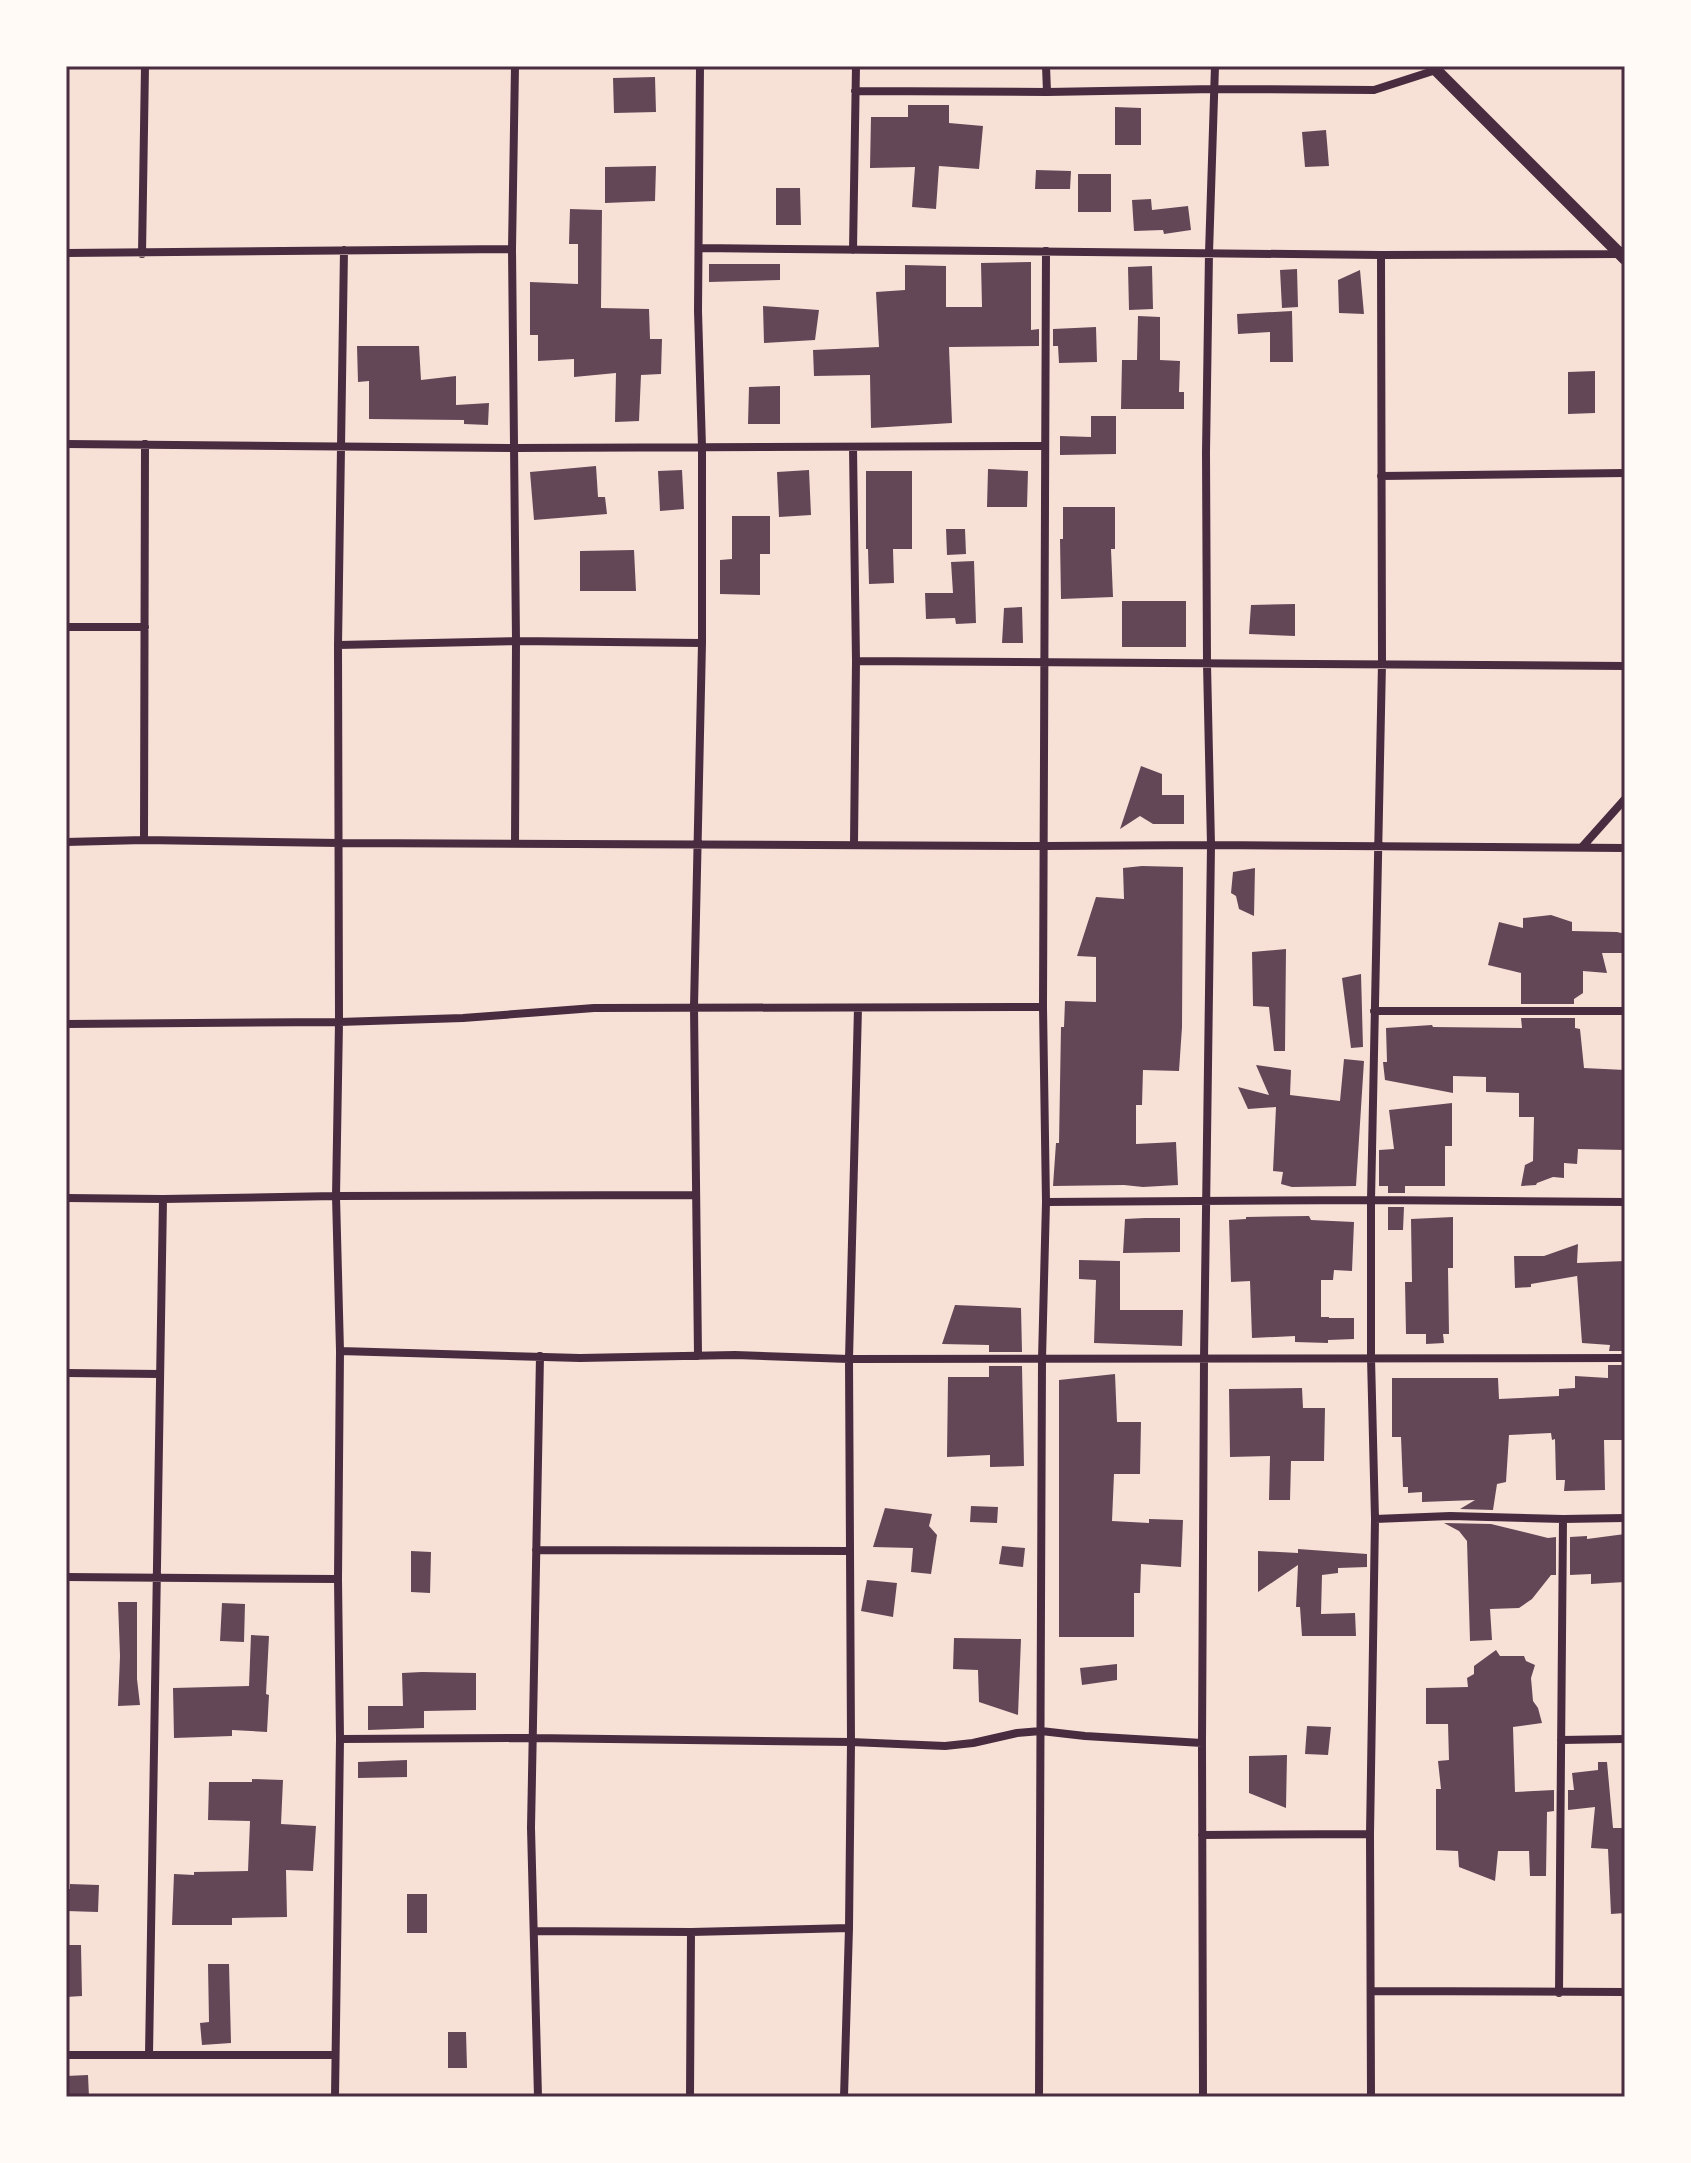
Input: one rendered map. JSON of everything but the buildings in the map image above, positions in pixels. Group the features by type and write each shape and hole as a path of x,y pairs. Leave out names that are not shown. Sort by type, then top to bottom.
{"street":[{"path":"142,254 145,66"},
{"path":"515,66 512,249 515,844"},
{"path":"698,1356 694,1007 702,643 698,311 700,66"},
{"path":"853,250 856,66"},
{"path":"1046,66 1047,92"},
{"path":"1203,2097 1204,1359 1211,845 1206,452 1215,66"},
{"path":"855,91 1374,90 1434,68 1623,254"},
{"path":"699,248 1381,255 1623,254"},
{"path":"66,253 512,249"},
{"path":"335,2097 340,1739 340,1351 336,1196 338,645 344,250"},
{"path":"1039,2097 1042,1359 1046,1202 1043,1007 1046,251"},
{"path":"1371,2097 1370,1834 1375,1519 1371,1200 1382,663 1381,255"},
{"path":"66,444 515,448 1044,446"},
{"path":"144,840 145,444"},
{"path":"853,447 856,661 854,844"},
{"path":"1381,476 1625,473"},
{"path":"66,627 145,627"},
{"path":"338,645 516,641 702,643"},
{"path":"856,661 1625,666"},
{"path":"1583,846 1625,799"},
{"path":"66,842 1625,848"},
{"path":"66,1024 339,1022 463,1018 594,1008 1043,1007"},
{"path":"844,2097 851,1742 849,1359 858,1008"},
{"path":"1374,1011 1625,1011"},
{"path":"66,1198 695,1195"},
{"path":"149,2055 163,1199"},
{"path":"1046,1202 1625,1202"},
{"path":"340,1351 617,1358 735,1355 849,1359 1625,1358"},
{"path":"538,2097 531,1828 540,1356"},
{"path":"66,1373 160,1374"},
{"path":"1375,1519 1450,1516 1625,1518"},
{"path":"1559,1993 1563,1519"},
{"path":"536,1550 850,1551"},
{"path":"66,1577 338,1579"},
{"path":"340,1739 532,1738 961,1746 1017,1733 1041,1731 1202,1743"},
{"path":"1561,1740 1625,1739"},
{"path":"1202,1835 1370,1834"},
{"path":"534,1931 691,1932 849,1928"},
{"path":"690,2097 691,1932"},
{"path":"1372,1991 1625,1992"},
{"path":"66,2055 334,2055"}]}
